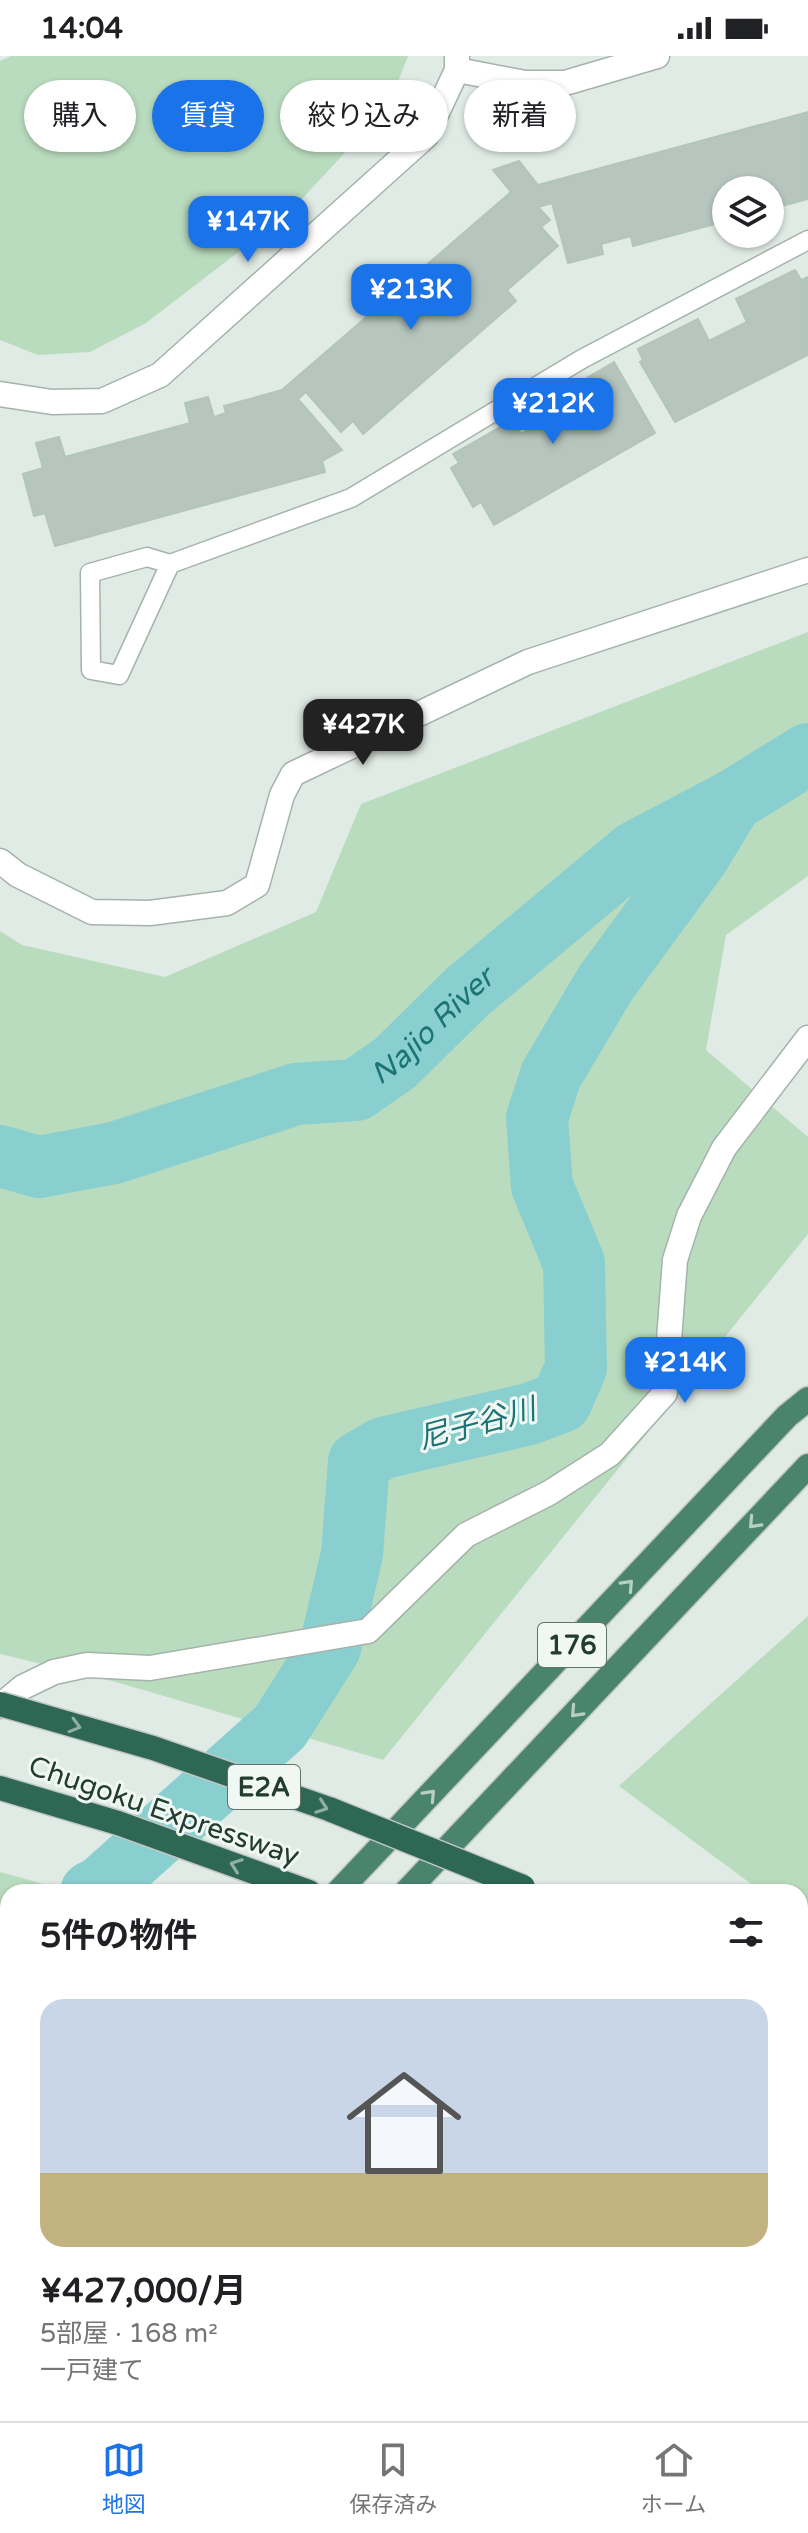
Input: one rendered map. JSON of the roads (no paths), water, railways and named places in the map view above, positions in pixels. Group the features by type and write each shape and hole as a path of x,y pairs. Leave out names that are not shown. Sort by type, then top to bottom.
{"highway":[{"name":"176","path":"346,1884 787,1416 808,1399"},
{"name":"176","path":"414,1884 808,1466"},
{"name":"Chugoku Expressway","path":"0,1705 153,1748 314,1804 516,1884"},
{"name":"Chugoku Expressway","path":"0,1788 118,1823 287,1884"}],"street":[{"path":"0,394 52,402 102,401 160,375 426,136 457,63 525,83 565,83 657,56"},
{"path":"0,861 18,875 92,912 150,913 227,903 257,885 282,795 293,774 528,662 808,570"},
{"path":"0,1705 23,1687 54,1672 87,1665 150,1668 368,1631 466,1535 549,1493 610,1454 665,1393 675,1260 689,1216 724,1148 808,1038"}],"lane":[{"path":"170,564 119,675 91,670 90,573 147,557 170,564 351,498 582,359 808,240"}],"waterway":[{"name":"Najio River","path":"0,1156 39,1167 114,1153 296,1094 356,1090 395,1063 467,992 635,852 732,801 808,754"},
{"name":"尼子谷川","path":"104,1884 280,1727 330,1648 352,1554 359,1462 383,1448 529,1414 561,1402 576,1368 574,1263 542,1186 537,1118 551,1075 605,984 698,857 732,801"}]}
